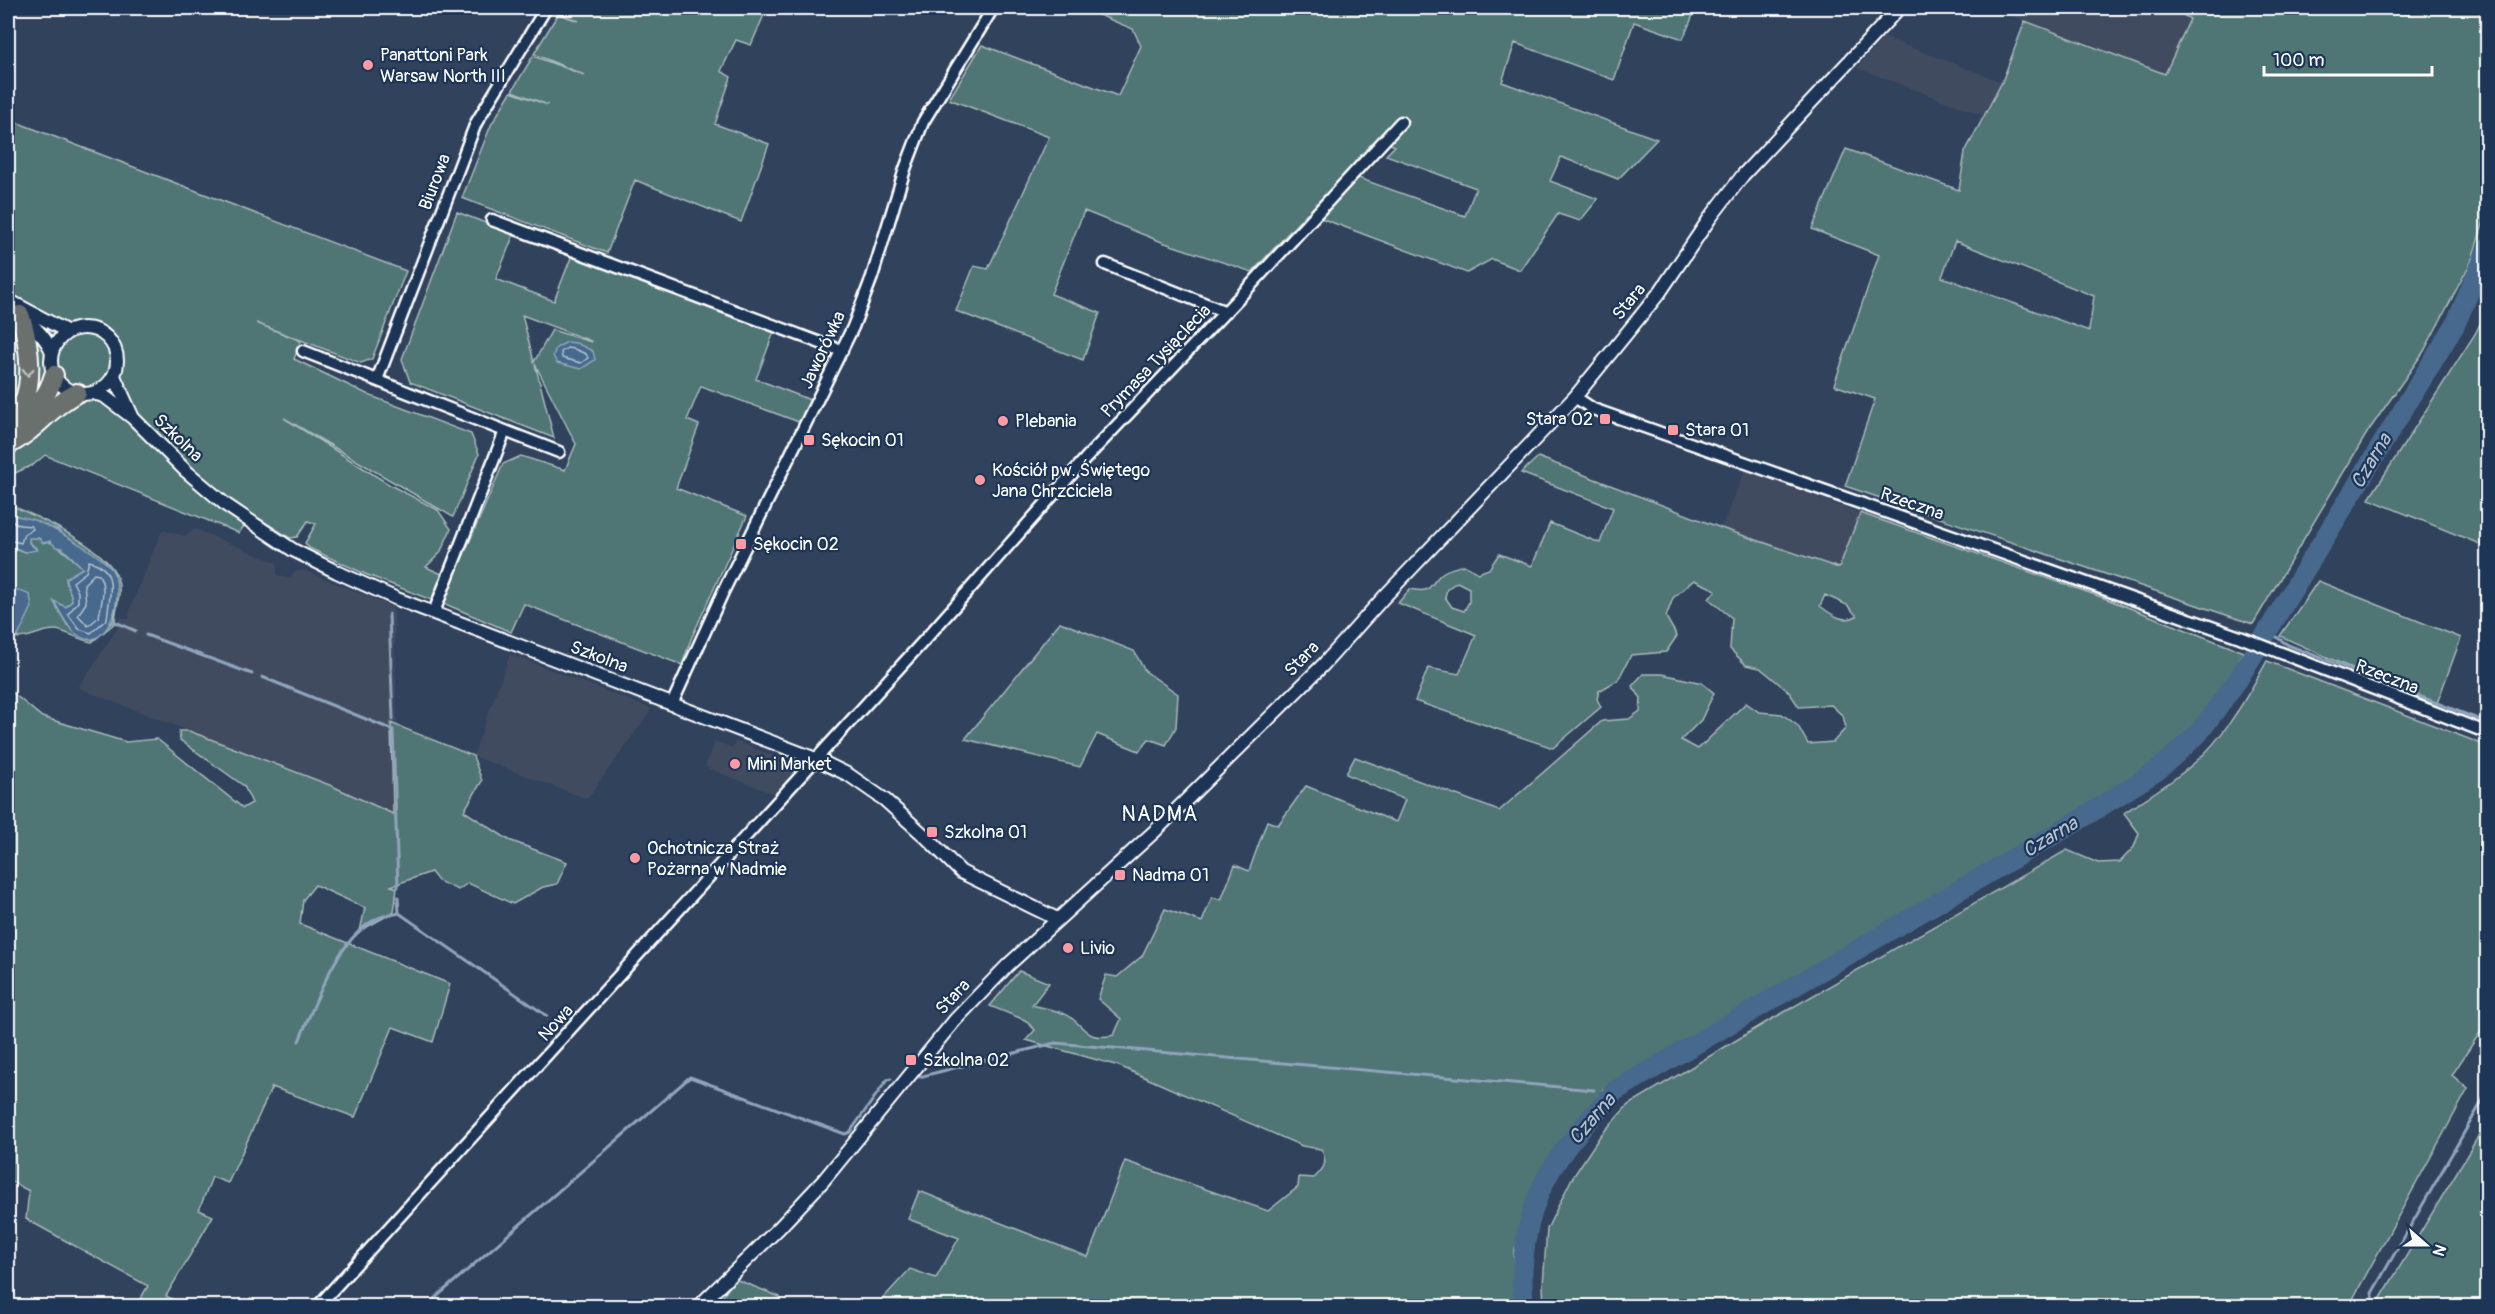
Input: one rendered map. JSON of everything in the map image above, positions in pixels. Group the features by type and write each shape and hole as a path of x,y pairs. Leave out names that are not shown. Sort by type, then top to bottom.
{"highway":[{"path":"8,424 26,397 28,388 27,340 12,307"},
{"path":"8,424 25,417 37,406 50,389 54,375"},
{"path":"8,445 22,438 37,426 60,402 85,393"}],"street":[{"name":"Biurowa","path":"377,380 476,123 546,8"},
{"name":"Jaworówka","path":"672,704 723,592 842,351 872,277 905,169 923,122 993,8"},
{"name":"Stara","path":"699,1306 779,1228 823,1181 955,1020 1058,919 1155,831 1323,665 1384,597 1575,397 1660,292 1710,218 1743,175 1899,8"},
{"name":"Prymasa Tysiąclecia","path":"816,759 1086,458 1226,312 1401,122"},
{"path":"492,220 842,351"},
{"path":"1105,264 1226,312"},
{"path":"12,307 45,339 52,352"},
{"name":"Szkolna","path":"12,307 68,332 89,328 107,336 118,358 114,376 133,418"},
{"path":"54,375 51,364 52,352 58,340 68,332"},
{"path":"303,351 559,452"},
{"name":"Szkolna","path":"54,375 64,387 104,396 133,418 186,471 226,505 293,550 372,588 816,759 849,775 885,800 961,872 1058,919"},
{"path":"85,393 107,385 114,376"},
{"name":"Rzeczna","path":"1575,397 1593,410 2240,637 2487,733"},
{"path":"434,612 505,431"},
{"name":"Nowa","path":"318,1306 530,1076 816,759"}],"shaded area":[{"path":"1989,8 2162,8 2190,19 2232,209 1857,68 1884,37 2002,82 2025,21"},
{"path":"1745,470 1860,513 1839,568 1721,528"},
{"path":"195,529 277,563 277,575 290,579 294,572 303,570 391,606 394,610 397,722 391,724 394,814 332,786 78,688 117,629 120,617 129,619 130,609 162,530 185,536"},
{"path":"510,654 652,709 587,799 473,756"},
{"path":"715,741 733,748 736,741 790,763 794,771 774,794 705,767"}],"green space":[{"path":"562,8 767,8 751,45 736,40 721,71 731,77 715,124 769,144 741,222 635,180 607,253 462,198 491,125 511,92 548,105 512,91 533,56 584,75 534,54 558,14 579,21 559,13"},
{"path":"1082,8 1696,8 1683,39 1634,22 1614,80 1515,43 1502,82 1657,139 1618,179 1561,157 1550,181 1598,199 1580,221 1558,214 1520,270 1492,259 1467,273 1307,213 1252,272 1162,242 1084,211 1051,294 1100,313 1083,360 956,311 974,266 988,269 1049,137 949,99 982,45 1118,96 1141,46 1133,29","holes":["1378,139 1395,146 1386,155 1476,188 1465,216 1347,174"]},
{"path":"2172,8 2479,8 2488,38 2488,209 2471,262 2424,351 2367,433 2253,624 1845,486 1875,399 1834,385 1879,255 1812,229 1846,149 1959,190 1965,152 2002,82 2025,21 2165,74 2190,19","holes":["1955,241 2094,296 2089,331 1942,277"]},
{"path":"8,119 406,271 372,359 361,363 256,323 301,341 294,359 371,396 471,434 479,454 453,517 284,418 390,485 438,510 451,529 440,553 426,567 444,575 434,601 365,574 309,548 305,543 316,524 308,521 297,537 290,538 252,514 239,533 45,455 33,465 8,476"},
{"path":"457,212 514,234 496,279 554,301 572,255 774,332 756,379 810,400 799,422 701,386 687,420 699,425 676,488 747,516 691,639 682,665 524,604 511,632 443,603 503,464 521,456 565,470 576,444 535,364 554,438 410,382 402,359","holes":["522,315 591,341 552,330 534,362"]},
{"path":"2487,310 2488,547 2369,499 2475,334"},
{"path":"1538,457 1721,528 1839,568 1860,513 2104,598 2243,652 2234,670 2200,721 2155,764 1688,1040 1598,1096 1554,1153 1529,1202 1514,1251 1514,1306 876,1306 910,1269 936,1278 959,1238 908,1219 919,1191 1088,1257 1125,1161 1268,1211 1298,1187 1299,1177 1314,1178 1321,1171 1325,1161 1321,1149 1302,1146 1119,1066 1026,1040 1035,1030 1025,1020 990,1006 1019,971 1049,983 1032,1005 1065,1014 1088,1033 1098,1037 1114,1035 1121,1019 1098,999 1106,975 1117,977 1142,956 1165,909 1202,922 1212,897 1221,900 1235,865 1249,871 1267,821 1278,825 1306,786 1396,822 1405,800 1346,774 1355,757 1499,811 1602,721 1629,719 1640,711 1641,698 1632,686 1643,674 1662,674 1702,683 1714,693 1701,720 1681,740 1698,749 1746,703 1759,712 1782,714 1798,726 1808,744 1833,742 1846,728 1843,716 1831,705 1799,707 1789,692 1760,668 1746,665 1730,649 1732,618 1709,599 1716,590 1694,580 1673,598 1666,617 1677,636 1666,652 1631,655 1618,680 1599,691 1597,699 1601,707 1553,748 1415,701 1428,668 1459,674 1476,635 1398,603 1410,589 1426,590 1443,572 1452,568 1464,565 1478,573 1489,569 1499,554 1532,566 1550,523 1600,543 1613,508 1521,473","holes":["1457,582 1469,588 1469,602 1464,611 1452,607 1445,597 1447,589","1825,595 1847,605 1857,616 1847,619 1828,612 1820,606"]},
{"path":"8,504 85,544 110,566 117,577 119,594 115,623 92,642 55,630 21,638 8,636 8,633 18,636 13,588 8,586 8,546 25,552 37,549 29,542 29,537 52,543 83,568 66,578 72,601 66,607 54,602 67,625 93,640 113,621 117,600 58,530 8,513"},
{"path":"2318,581 2461,638 2436,706 2280,636"},
{"path":"1060,622 1134,651 1145,671 1178,694 1176,727 1166,745 1149,739 1139,751 1097,734 1080,767 965,739"},
{"path":"2267,661 2487,746 2487,1022 2452,1075 2468,1089 2349,1306 1544,1306 1543,1285 1547,1229 1571,1180 1600,1136 1628,1105 1765,1023 2067,850 2098,863 2120,862 2134,847 2139,833 2124,813 2177,777 2205,753 2231,720"},
{"path":"8,689 42,717 126,742 157,739 243,808 252,803 244,786 180,740 179,731 189,731 332,786 393,814 391,723 473,756 482,781 464,811 509,840 567,862 557,884 543,887 513,904 468,883 458,890 438,881 431,872 391,886 397,888 394,912 360,931 365,908 315,885 303,900 300,924 450,984 433,1042 393,1027 355,1117 272,1087 228,1183 212,1177 199,1210 213,1216 166,1296 186,1306 136,1306 148,1286 26,1219 29,1191 8,1180"},
{"path":"2487,1122 2487,1306 2376,1306 2384,1293"},
{"path":"735,1279 780,1297 776,1306 716,1306"}],"water":[{"path":"567,342 576,343 593,351 595,360 581,369 557,363 553,356 556,348"},
{"path":"8,513 34,520 51,528 84,547 109,566 115,576 116,604 105,630 96,638 86,639 74,632 65,622 54,601 66,607 72,601 66,578 83,568 62,548 56,547 50,541 43,543 39,538 29,538 29,543 37,550 25,552 8,545"},
{"path":"8,586 30,595 32,607 18,636 8,633"}],"waterway":[{"name":"Czarna","path":"1524,1306 1523,1257 1533,1209 1539,1194 1553,1167 1569,1144 1615,1091 2076,822 2157,771 2198,734 2237,681 2455,325 2488,248"},
{"path":"389,614 393,719"},
{"path":"113,621 136,631"},
{"path":"2268,631 2288,645 2488,723"},
{"path":"146,635 252,674"},
{"path":"262,677 393,730 398,887"},
{"path":"398,897 399,913 547,1016"},
{"path":"299,1041 330,971 352,938 381,917 399,913"},
{"path":"1011,1054 1055,1043 1594,1090"},
{"path":"919,1077 1005,1055"},
{"path":"434,1299 690,1077 845,1134 850,1132 887,1080 891,1079"},
{"path":"1603,1090 1615,1091"},
{"path":"2374,1306 2372,1293 2488,1091"}],"place":[{"name":"Panattoni Park Warsaw North III","path":"368,65"},
{"name":"Stara 02","path":"1605,419"},
{"name":"Plebania","path":"1003,421"},
{"name":"Stara 01","path":"1673,430"},
{"name":"Sękocin 01","path":"809,440"},
{"name":"Kościół pw. Świętego Jana Chrzciciela","path":"980,480"},
{"name":"Sękocin 02","path":"741,544"},
{"name":"Mini Market","path":"735,764"},
{"name":"Szkolna 01","path":"932,832"},
{"name":"Ochotnicza Straż Pożarna w Nadmie","path":"635,858"},
{"name":"Nadma 01","path":"1120,875"},
{"name":"Livio","path":"1068,948"},
{"name":"Szkolna 02","path":"911,1060"}],"district":[{"name":"NADMA","path":"1160,814"}]}
